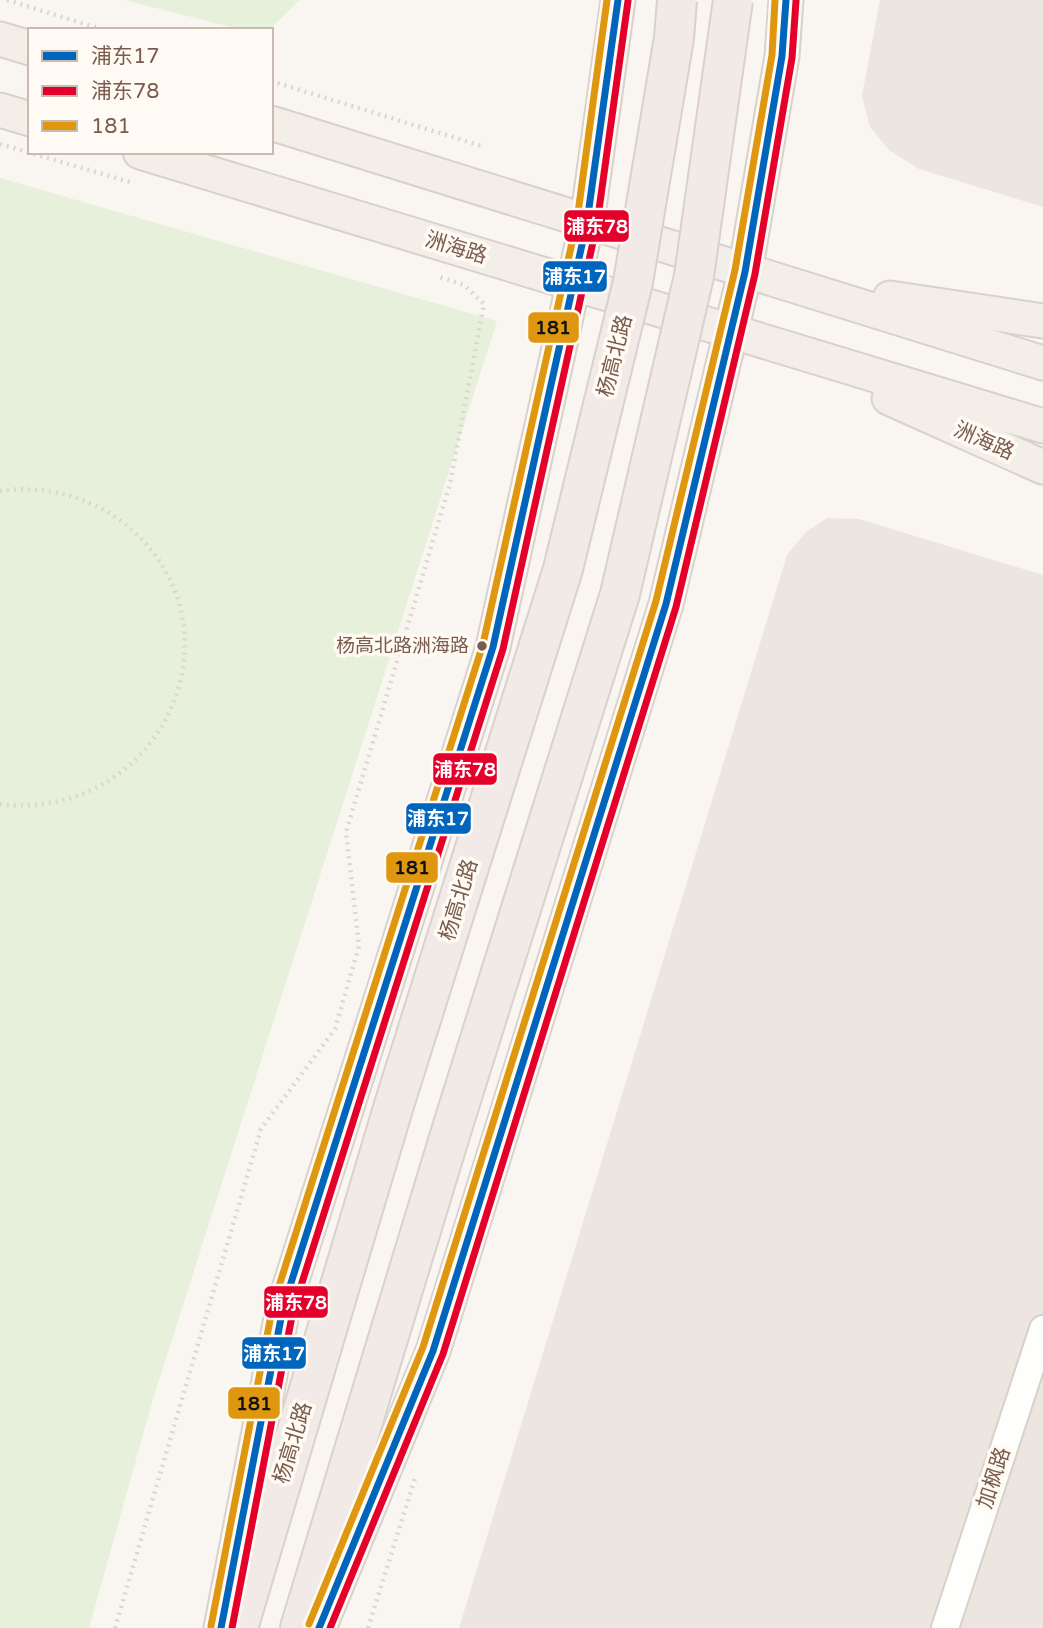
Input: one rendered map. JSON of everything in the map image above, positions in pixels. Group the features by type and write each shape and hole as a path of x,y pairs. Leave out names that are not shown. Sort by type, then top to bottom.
{"highway":[{"name":"杨高北路","path":"238,1628 394,1105 563,569 633,282 674,38 677,0"},
{"path":"300,1628 453,1125 620,594 694,276 733,0"}],"main road":[{"path":"220,1628 283,1308 493,647 587,222 618,0"},
{"path":"320,1628 433,1351 666,604 745,272 782,56 786,0"},
{"path":"0,39 28,47"},
{"path":"0,110 28,118"},
{"path":"273,125 1043,363"},
{"name":"洲海路","path":"147,154 1043,426"},
{"path":"787,283 1043,321"},
{"name":"洲海路","path":"773,345 1043,467"}],"street":[{"name":"加枫路","path":"945,1628 1043,1329"}],"path":[{"path":"7,0 98,28"},
{"path":"273,82 485,147"},
{"path":"0,144 28,152"},
{"path":"34,154 144,186"},
{"path":"115,1628 261,1129 335,1029 359,946 346,832 450,484 484,304 464,285 428,272"},
{"path":"0,491 40,489 64,494 109,512 128,527 160,564 171,585 179,608 184,656 174,704 156,736 133,764 114,779 70,800 22,806 0,804"}],"shaded area":[{"path":"880,0 1043,0 1043,207 919,169 889,150 870,127 862,96"},
{"path":"827,518 859,519 1043,575 1043,1628 459,1628 787,555 806,532"}],"green space":[{"path":"124,0 300,0 271,28 235,28"},
{"path":"0,178 497,321 153,1399 89,1628 0,1628"}],"transit line":[{"name":"181","path":"211,1626 273,1305 483,644 577,220 607,0"},
{"name":"浦东17","path":"221,1628 283,1308 493,647 587,222 618,0"},
{"name":"181","path":"309,1624 423,1347 656,601 735,270 772,55 775,0"},
{"name":"浦东17","path":"319,1628 433,1351 666,604 745,272 782,56 786,0"},
{"name":"浦东78","path":"232,1628 293,1311 503,649 597,224 628,1"},
{"name":"浦东78","path":"330,1628 443,1354 676,607 755,274 792,58 796,1"}],"place":[{"name":"杨高北路洲海路","path":"482,646"}]}
